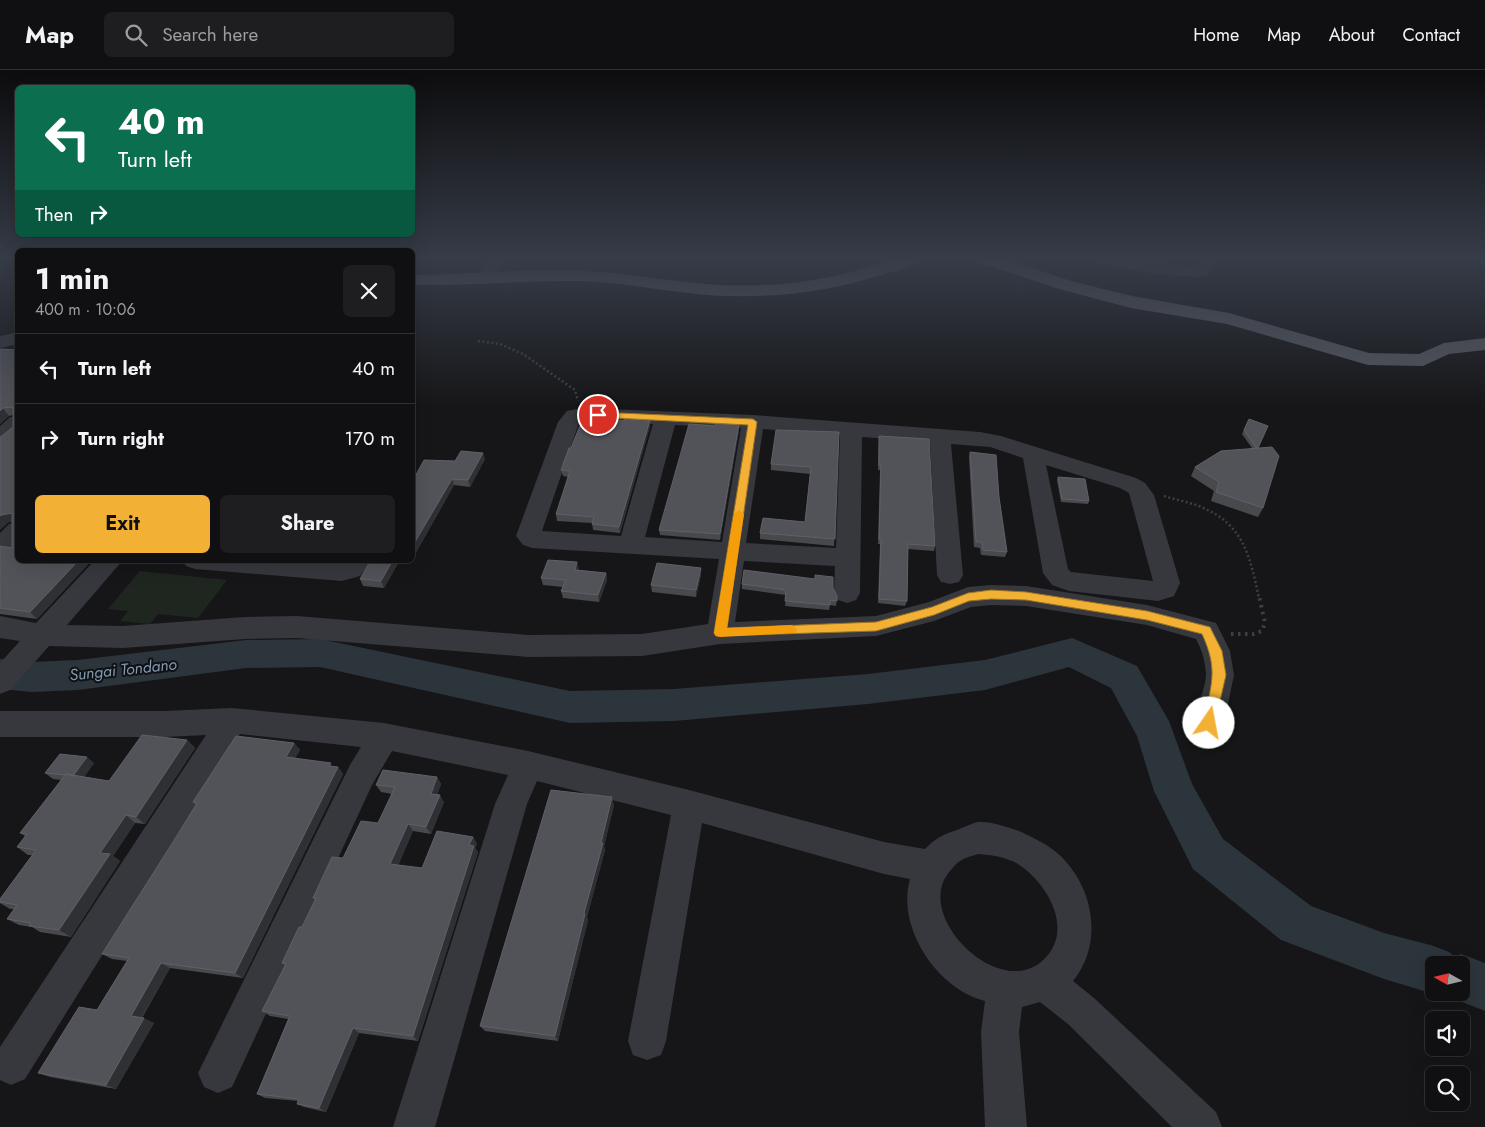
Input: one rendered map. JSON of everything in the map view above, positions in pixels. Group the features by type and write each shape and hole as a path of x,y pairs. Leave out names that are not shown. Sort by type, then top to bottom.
{"main road":[{"path":"1167,308 1229,319 1368,358 1423,360 1444,349 1485,344"}],"street":[{"path":"0,342 15,339"},
{"path":"846,558 541,540 532,539 528,536 569,422 574,416 581,414 753,422 940,436 993,441 1128,483 1137,488 1142,495 1167,583 1165,589 1158,591 1070,581 1061,578 1056,573 1033,454"},
{"path":"631,545 666,417"},
{"path":"720,633 753,422"},
{"path":"0,437 15,424"},
{"path":"847,593 846,558 851,429"},
{"path":"940,436 950,575"},
{"path":"15,533 7,541 9,544 15,545"},
{"path":"0,682 107,563"},
{"path":"254,563 342,572 351,569 357,563"},
{"path":"0,627 34,643 245,628 297,627 528,646 642,645 720,633 876,626 934,611 968,597 991,595 1026,596 1147,615 1206,630 1216,651 1220,675 1209,723"},
{"path":"11,1065 232,721"},
{"path":"0,724 164,724 232,721 384,736 528,765 689,805 884,858 927,878"},
{"path":"218,1073 361,775 384,736"},
{"path":"414,1127 511,804 528,765"},
{"path":"647,1041 689,805"},
{"path":"978,838 991,838 1016,845 1039,859 1058,879 1071,904 1074,918 1073,944 1070,956 1053,974 1025,988 996,986 959,968 936,942 925,916 927,878 938,858 956,844 978,838"},
{"path":"1053,974 1081,1010 1201,1127"},
{"path":"996,986 1006,1127"}],"path":[{"path":"478,341 513,348 575,390 581,414"},
{"path":"1137,488 1208,510 1227,521 1239,536 1247,554 1265,623 1262,630 1254,634 1241,636 1206,630"}],"shaded area":[{"path":"140,571 227,580 198,618 158,614 150,624 120,621 128,611 108,609"}],"building":[{"path":"0,349 15,350 15,563 76,563 30,612 0,608 0,546 12,548 12,513 0,516 0,437 13,427 13,407 3,408 0,411"},
{"path":"583,418 624,421 625,418 650,420 619,527 592,524 594,517 556,514 570,471 561,470"},
{"path":"1249,419 1268,426 1258,448 1256,448 1244,430"},
{"path":"716,423 739,424 720,534 659,530 689,424 715,426"},
{"path":"776,430 839,432 835,539 760,533 763,518 805,522 811,467 771,464"},
{"path":"879,436 929,439 935,546 908,544 907,601 879,599 881,465 879,465"},
{"path":"1272,447 1279,456 1263,508 1216,492 1219,482 1195,467 1221,451"},
{"path":"461,451 483,453 468,480 452,479 415,542 415,476 424,460 455,461"},
{"path":"970,452 996,455 999,497 1007,552 983,550 982,542 976,542"},
{"path":"1058,477 1085,479 1089,501 1062,499"},
{"path":"548,560 577,562 575,570 606,573 598,595 561,591 566,580 541,578"},
{"path":"369,563 391,563 381,581 360,579"},
{"path":"657,563 701,568 696,590 651,585"},
{"path":"744,570 815,579 815,575 833,577 833,588 837,601 830,600 830,605 785,601 786,590 742,584"},
{"path":"142,735 187,740 136,817 126,815 100,853 110,854 59,930 29,926 31,923 7,919 17,905 0,902 0,899 36,850 17,847 27,834 20,833 66,774 109,781"},
{"path":"236,736 294,743 286,757 331,763 329,766 338,767 235,973 161,963 131,1016 144,1018 106,1085 38,1073 79,1007 97,1010 129,958 102,954 197,803 193,802"},
{"path":"60,754 87,757 73,776 45,773"},
{"path":"383,770 437,777 431,794 440,795 426,827 408,824 390,864 422,868 437,831 473,837 469,845 474,846 413,1036 353,1028 319,1108 297,1104 299,1099 257,1094 290,1016 262,1011 286,964 282,963 299,927 302,927 316,898 313,898 332,857 343,858 361,821 378,823 395,787 376,785"},
{"path":"551,790 612,797 601,843 603,843 584,913 555,1036 480,1026"}],"waterway":[{"name":"Sungai Tondano","path":"0,674 32,677 78,675 246,654 320,653 570,707 674,705 868,689 985,675 1072,652 1124,677 1155,733 1174,791 1208,854 1297,924 1384,956 1425,967"},
{"path":"1470,981 1485,987"}],"slow traffic":[{"path":"739,514 720,633 792,629"}],"route":[{"path":"598,415 753,422 720,633 876,626 934,611 968,597 991,595 1026,596 1098,609 1147,615 1167,619 1187,627 1206,630 1216,651 1220,675 1209,723"}]}
